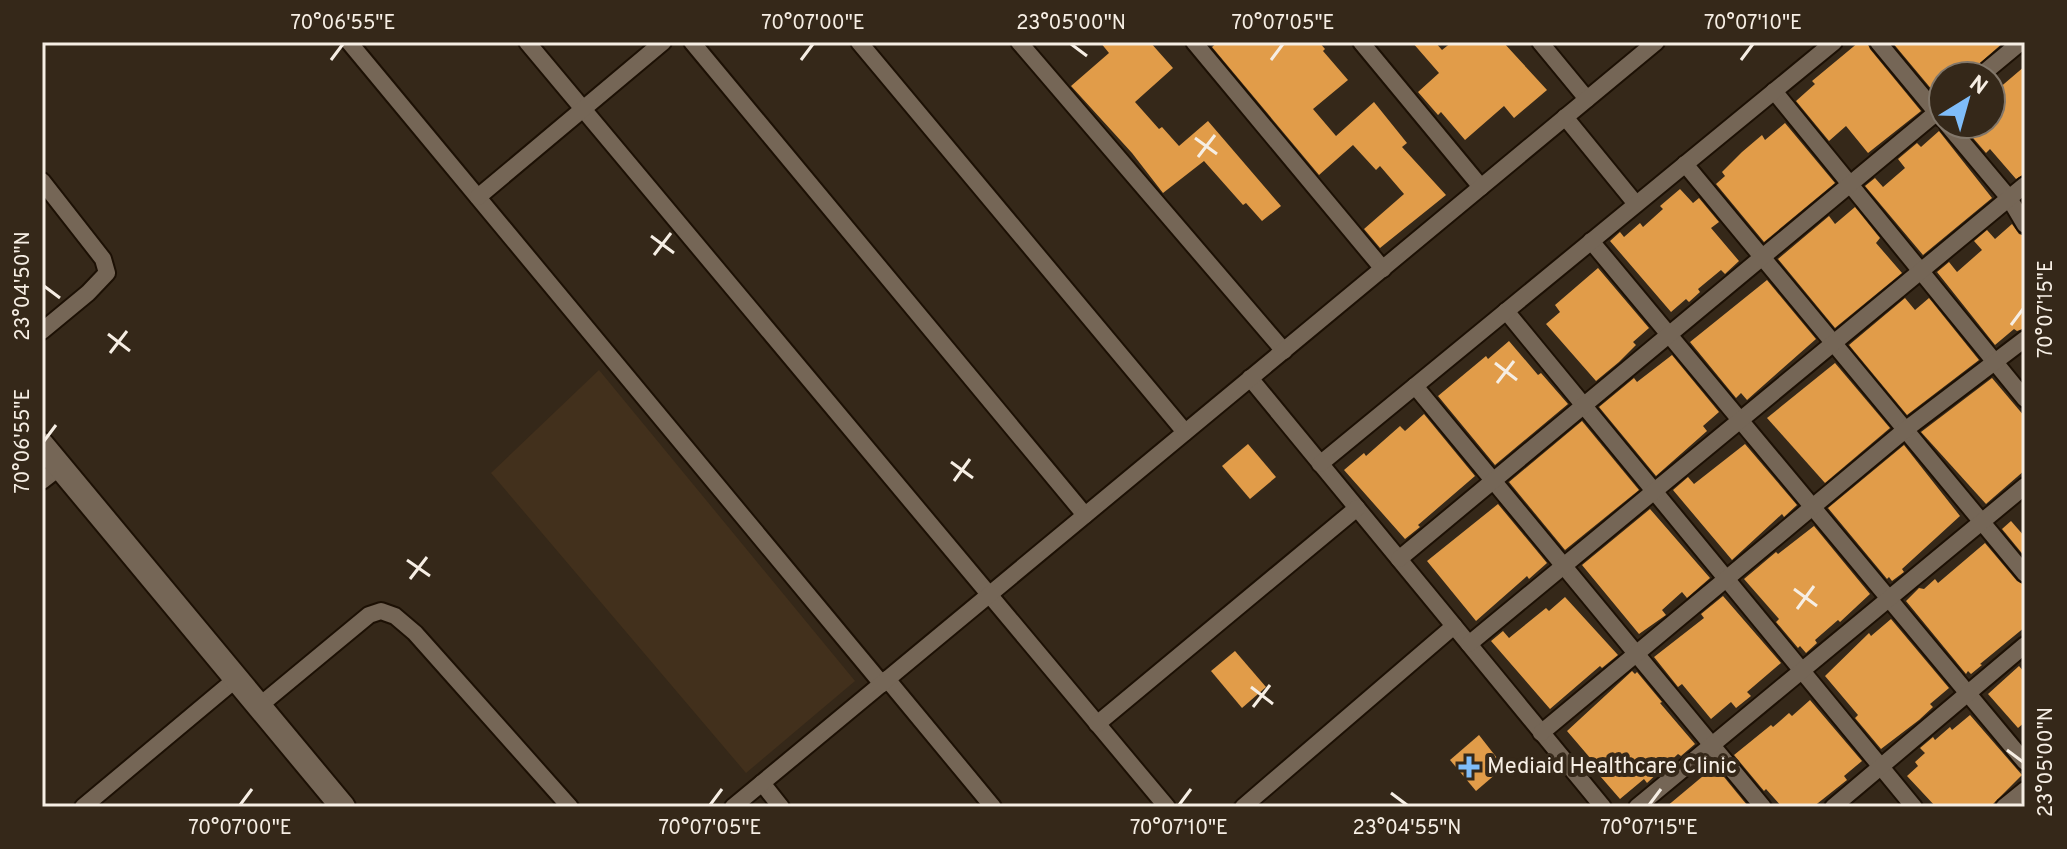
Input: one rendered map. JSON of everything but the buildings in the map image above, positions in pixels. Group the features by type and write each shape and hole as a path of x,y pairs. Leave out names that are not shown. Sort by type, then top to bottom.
{"street":[{"path":"349,42 884,682 993,807"},
{"path":"527,42 1167,807"},
{"path":"478,197 663,42"},
{"path":"692,42 1085,515"},
{"path":"859,42 1185,432"},
{"path":"1019,42 1284,351"},
{"path":"1194,42 1383,269"},
{"path":"1361,42 1481,187"},
{"path":"1540,42 1587,99"},
{"path":"733,807 1656,42"},
{"path":"1320,464 1834,42"},
{"path":"1878,42 1927,99"},
{"path":"1999,60 2021,42"},
{"path":"1774,91 2025,399"},
{"path":"1565,117 1636,204"},
{"path":"1399,559 1850,184 1927,127"},
{"path":"1962,140 2009,198 2025,225"},
{"path":"1685,164 2025,574"},
{"path":"42,181 103,259 107,273 42,331"},
{"path":"1469,644 2025,185"},
{"path":"1591,241 2025,762"},
{"path":"1506,311 1914,807"},
{"path":"1541,733 1905,430 2025,339"},
{"path":"1250,378 1603,807"},
{"path":"1415,386 1763,807"},
{"path":"42,445 51,474 236,679 343,807"},
{"path":"1637,807 2025,486"},
{"path":"1097,724 1357,508"},
{"path":"259,706 369,615 381,611 395,616 415,633 570,807"},
{"path":"1243,807 1454,626"},
{"path":"1833,807 2025,645"},
{"path":"83,807 236,679"},
{"path":"762,783 781,807"},
{"path":"2004,807 2025,790"}],"shaded area":[{"path":"599,370 855,681 746,773 491,473"}],"place":[{"name":"Mediaid Healthcare Clinic","path":"1469,767"}]}
